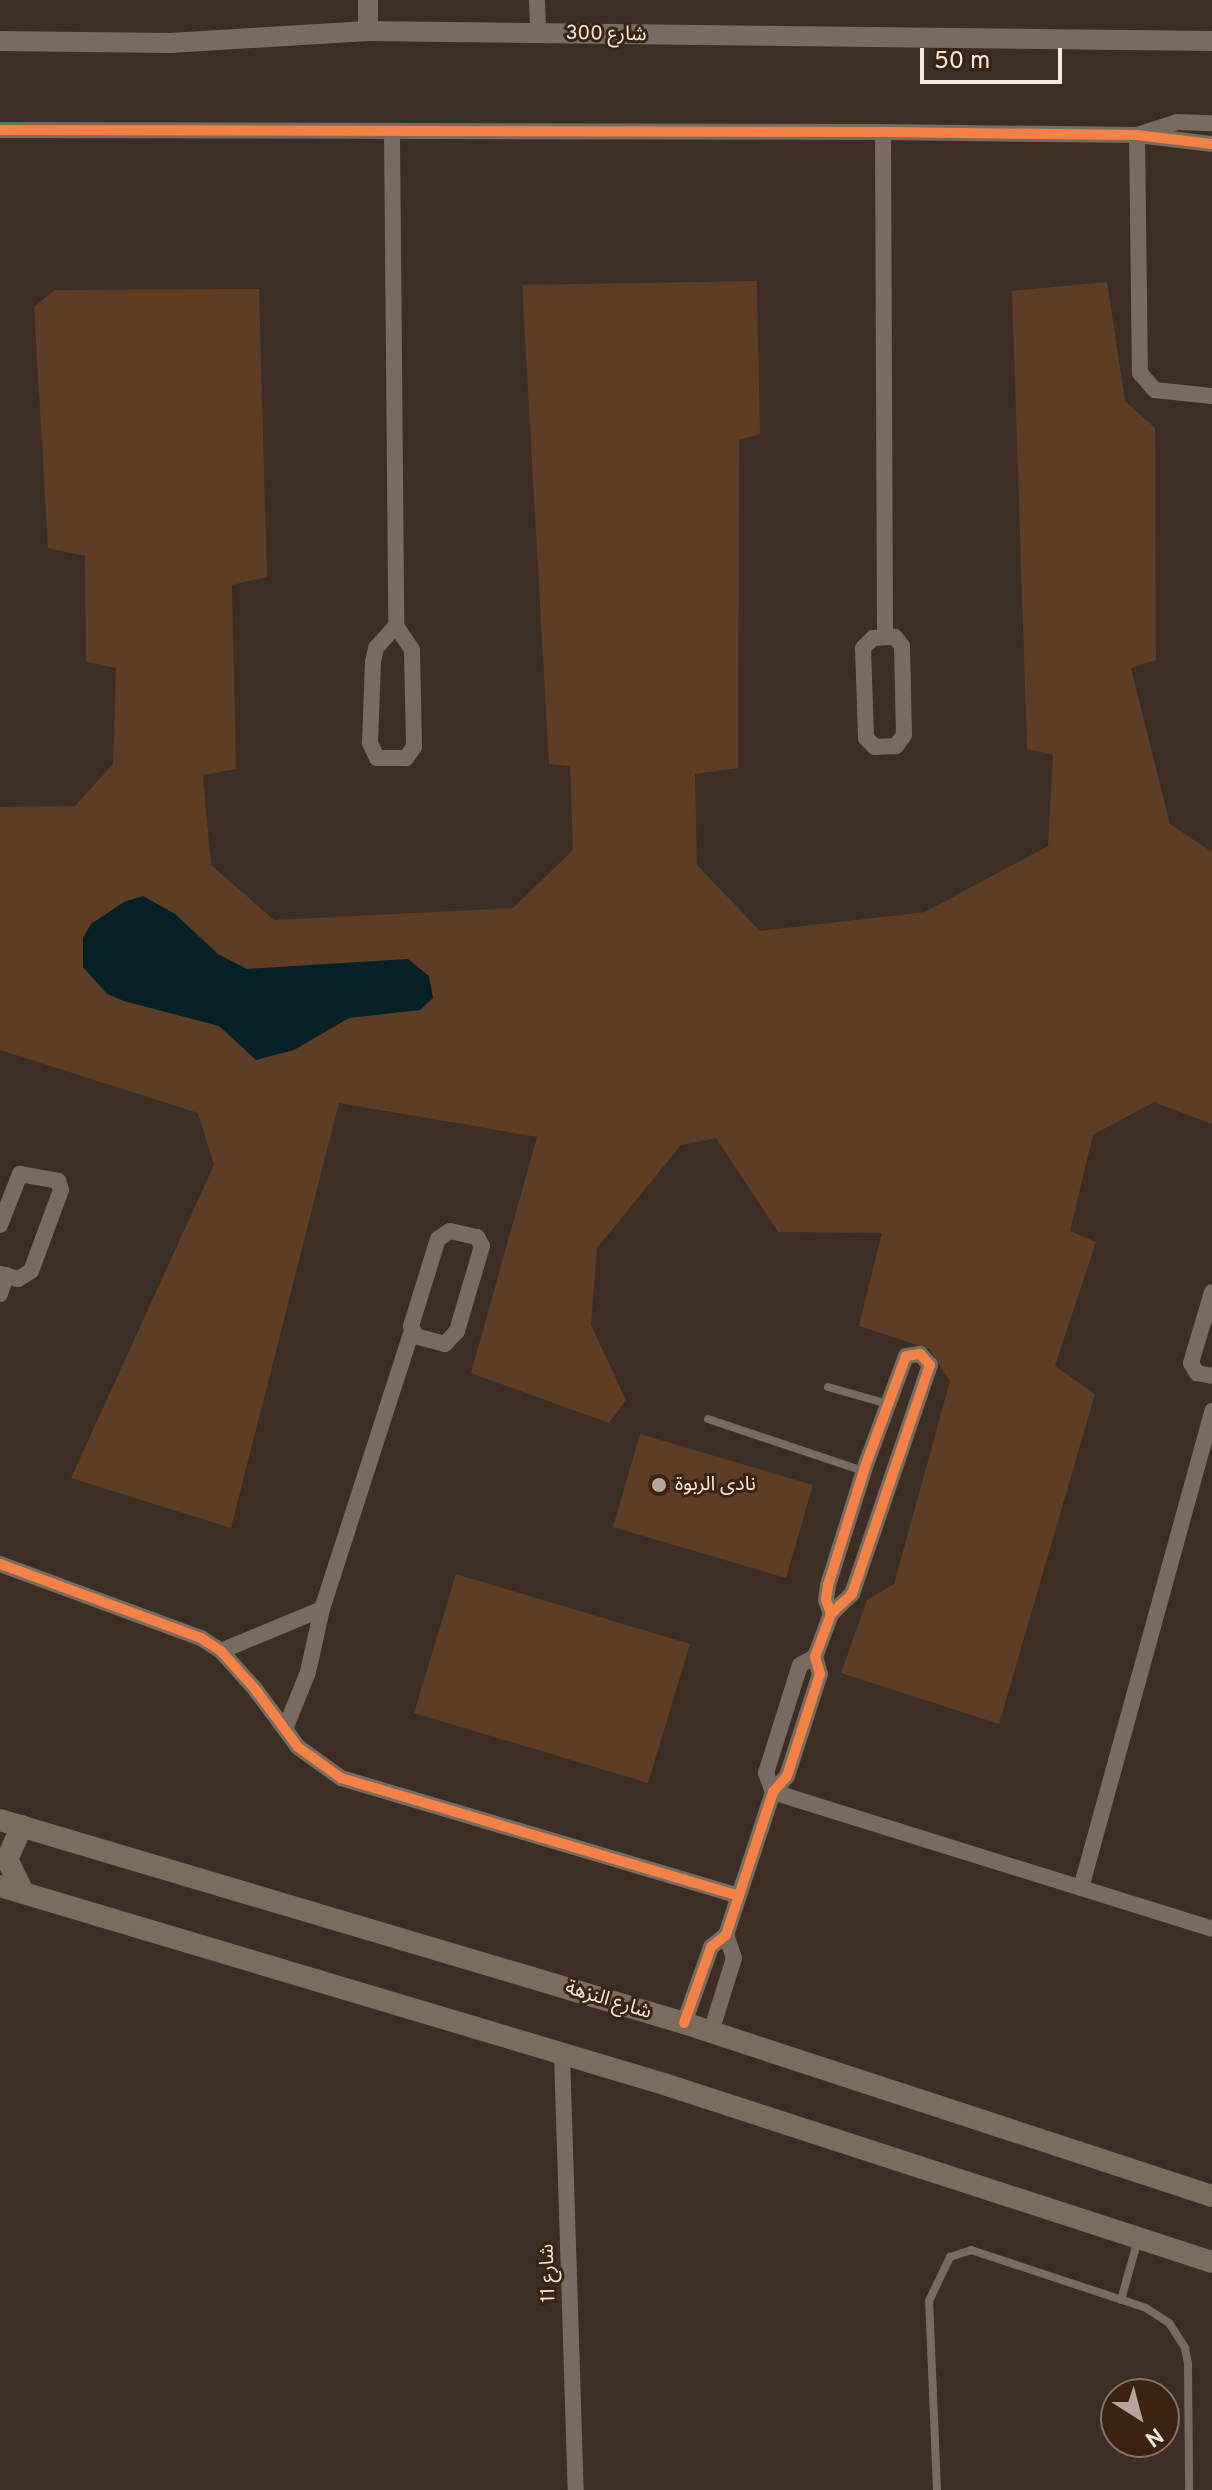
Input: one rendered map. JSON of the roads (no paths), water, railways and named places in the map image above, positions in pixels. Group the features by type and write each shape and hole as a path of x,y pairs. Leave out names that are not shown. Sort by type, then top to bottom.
{"main road":[{"path":"11,1823 7,1859 23,1892"},
{"name":"شارع النزهة","path":"11,1823 684,2023 1212,2196"},
{"path":"0,1886 562,2054 1212,2262"}],"street":[{"path":"368,0 368,31"},
{"path":"537,0 538,34"},
{"name":"شارع 300","path":"0,41 170,43 368,31 1212,41"},
{"path":"1137,135 1177,122 1212,123"},
{"path":"0,130 883,132 1137,135 1212,144"},
{"path":"883,132 885,637"},
{"path":"392,133 396,626 412,650 414,747 406,758 377,758 370,743 373,662 376,648 396,626"},
{"path":"1137,135 1140,373 1155,390 1212,396"},
{"path":"885,637 901,640 904,735 896,746 875,747 866,738 863,648 873,638 885,637"},
{"path":"0,1225 20,1174 58,1181 61,1190 31,1271 18,1279 3,1275 0,1294"},
{"path":"285,1729 308,1672 322,1609 412,1331 438,1239 450,1231 477,1237 482,1246 453,1339 445,1344 412,1331"},
{"path":"1212,1292 1191,1363 1197,1373 1212,1376"},
{"path":"684,2023 711,1947 726,1935 773,1792 766,1773 800,1665 815,1657 831,1614 852,1594 930,1365 926,1358 906,1356 888,1404 828,1585 826,1600 831,1614"},
{"path":"1081,1888 1212,1411"},
{"path":"865,1468 894,1473"},
{"path":"0,1564 174,1624 221,1651 318,1765 341,1778 739,1896"},
{"path":"221,1651 322,1609"},
{"path":"773,1792 1212,1929"},
{"path":"711,2032 734,1958 726,1935"},
{"name":"شارع 11","path":"562,2054 576,2490"}],"lane":[{"path":"828,1387 888,1404"},
{"path":"708,1419 865,1468"},
{"path":"1121,2300 1138,2237"},
{"path":"937,2490 929,2301 950,2257 971,2250 1157,2314 1185,2348 1189,2490"}],"water":[{"path":"143,896 175,914 218,954 247,969 408,959 429,976 433,998 420,1010 349,1018 294,1050 256,1060 219,1026 107,994 83,967 83,938 91,924 124,902"}],"place":[{"name":"نادى الربوة","path":"659,1485"}]}
